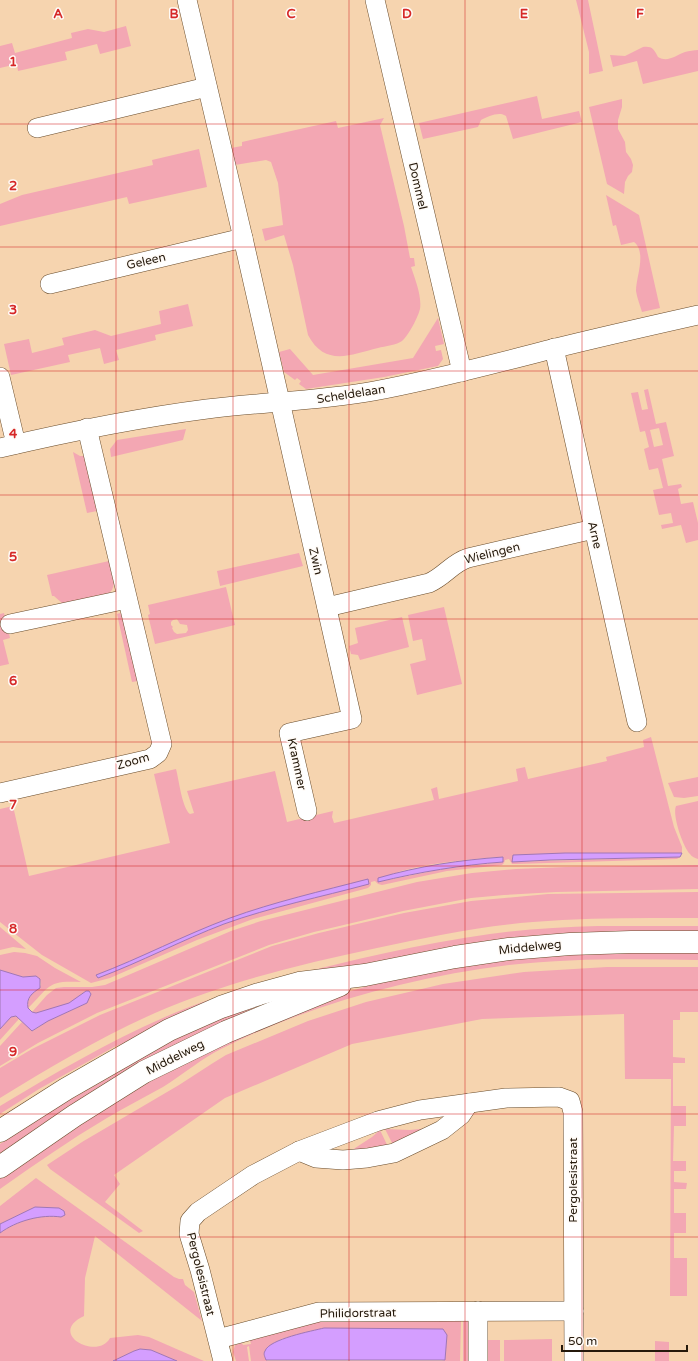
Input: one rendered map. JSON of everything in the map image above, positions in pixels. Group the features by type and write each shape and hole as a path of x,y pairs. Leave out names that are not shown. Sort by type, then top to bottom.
{"main road":[{"name":"Middelweg","path":"0,1131 66,1089 144,1043 221,1007 259,994 299,984 365,975 455,957 541,946 631,942 698,942"},
{"name":"Middelweg","path":"0,1167 74,1116 144,1072 226,1032 365,975"}],"street":[{"path":"187,0 280,402"},
{"name":"Dommel","path":"375,0 462,372"},
{"path":"37,128 207,88"},
{"name":"Geleen","path":"50,284 243,238"},
{"name":"Scheldelaan","path":"8,446 88,428 208,409 316,399 354,394 430,380 554,348 698,315"},
{"name":"Arne","path":"554,348 637,722"},
{"path":"0,377 8,446"},
{"name":"Zwin","path":"280,402 352,719"},
{"name":"Zoom","path":"0,793 150,758 158,753 162,744 88,428"},
{"name":"Wielingen","path":"327,607 429,583 439,579 459,561 468,558 594,529"},
{"path":"10,624 128,599"},
{"name":"Krammer","path":"307,811 289,733 352,719"},
{"name":"Pergolesistraat","path":"223,1361 200,1270 189,1234 190,1221 198,1212 252,1175 299,1151 378,1122 420,1110 469,1103 506,1098 558,1097 570,1100 573,1112 574,1361"},
{"path":"299,1151 316,1158 343,1160 367,1158 394,1153 442,1130 461,1115 469,1103"},
{"name":"Philidorstraat","path":"218,1339 319,1312 574,1311"},
{"path":"478,1312 478,1361"}],"shaded area":[{"path":"576,0 588,0 603,71 589,74 589,52"},
{"path":"126,26 131,46 100,54 97,44 65,52 67,60 18,71 17,64 0,68 0,46 12,43 15,53 72,38 71,33 88,29 104,32"},
{"path":"643,47 651,48 658,57 662,59 669,59 685,52 698,50 698,71 643,84 637,61 613,67 610,55 625,56"},
{"path":"537,96 542,119 579,111 582,122 513,139 506,116 497,114 481,120 478,127 423,139 419,123"},
{"path":"622,99 618,129 625,142 626,152 633,165 632,172 625,182 624,194 607,184 589,107"},
{"path":"384,118 380,125 410,258 414,258 415,266 411,267 419,293 420,309 410,330 402,341 348,355 330,355 322,352 308,335 293,265 284,235 265,241 262,229 283,225 278,183 271,162 266,160 235,165 231,148 242,146 242,142 336,121 338,128"},
{"path":"199,149 207,187 129,204 127,197 0,226 0,204 22,195 153,165 152,160"},
{"path":"606,195 639,215 660,308 642,312 636,291 640,265 640,252 638,246 634,242 621,245 616,225 613,226"},
{"path":"188,304 193,326 155,335 156,340 116,350 119,360 104,364 100,348 68,355 70,362 11,375 4,344 29,339 32,353 64,345 62,338 95,330 111,336 161,324 159,311"},
{"path":"438,318 444,344 435,346 436,351 441,350 443,359 438,366 384,377 306,389 299,384 301,381 297,378 295,380 284,372 279,352 290,349 313,375 413,358"},
{"path":"648,389 656,424 666,422 674,456 662,459 668,486 681,484 682,487 678,489 681,504 693,502 698,523 698,540 686,543 681,525 662,529 661,525 673,523 671,513 659,515 653,490 663,488 658,468 649,470 644,449 649,447 645,431 640,432 631,393 638,392 642,410 648,409 644,390","holes":["659,428 663,445 654,447 650,430"]},
{"path":"186,429 183,440 111,457 110,449 117,440"},
{"path":"73,452 80,456 85,456 97,511 87,513"},
{"path":"299,553 303,566 220,586 217,571"},
{"path":"109,561 114,584 112,590 106,595 63,604 52,596 47,575"},
{"path":"226,587 235,625 155,644 148,615 150,614 148,605","holes":["177,619 180,624 187,625 188,630 186,633 177,634 174,632 171,622"]},
{"path":"444,607 462,684 417,695 410,664 426,660 422,639 413,641 408,615"},
{"path":"4,613 10,638 3,640 9,664 0,666 0,614"},
{"path":"120,613 123,616 138,681 132,682 117,614"},
{"path":"402,617 409,647 360,660 358,655 351,654 349,646 358,643 355,628"},
{"path":"651,737 674,827 682,847 682,853 513,855 512,862 680,857 677,859 512,864 509,859 505,860 502,865 447,871 382,885 375,881 371,882 371,885 368,888 253,919 197,940 110,978 91,983 42,955 0,922 0,809 13,806 29,876 170,843 154,774 176,769 183,800 187,811 190,814 194,813 187,791 275,771 287,822 333,811 332,817 334,823 434,800 431,789 437,787 439,799 518,781 516,769 525,767 528,779 607,761 606,757 644,747 643,740","holes":["503,857 503,862 443,869 378,882 398,872 426,865","366,880 368,884 278,907 224,924 114,972 98,978 96,975 248,912"]},
{"path":"698,777 698,796 684,798 674,797 668,783"},
{"path":"698,801 698,859 691,855 684,845 679,831 675,810 676,806"},
{"path":"565,853 682,853 680,857 512,862 513,855"},
{"path":"503,857 503,862 440,869 378,882 378,878 424,867"},
{"path":"698,865 698,889 556,892 471,898 403,911 314,932 269,945 97,1013 38,1043 0,1066 0,1046 22,1022 33,1031 48,1021 87,1003 91,993 89,991 84,992 71,1003 62,1006 36,1013 32,1012 47,995 56,988 92,987 105,985 231,931 261,921 417,882 472,873 566,867"},
{"path":"368,879 369,884 278,907 224,924 114,972 98,978 96,975 247,912"},
{"path":"698,892 698,918 574,919 494,926 435,936 349,954 292,967 236,983 182,1002 135,1022 76,1053 0,1098 0,1068 32,1049 100,1015 272,946 319,933 404,913 471,901 548,894"},
{"path":"598,926 698,926 698,933 539,937 167,1026 114,1047 39,1089 0,1114 0,1106 102,1048 165,1017 223,995 334,965 438,943 517,931"},
{"path":"0,927 26,949 13,947 0,950"},
{"path":"698,951 698,960 627,959 556,961 472,970 363,994 291,1018 215,1052 163,1087 114,1114 39,1161 0,1189 0,1177 159,1073 328,998 381,982 427,971 523,956"},
{"path":"14,952 37,956 81,982 61,982 50,986 28,1008 29,998 41,985 40,979 36,976 23,977 0,970 0,955"},
{"path":"607,967 698,967 698,1012 680,1012 680,1020 673,1020 673,1057 685,1058 685,1063 673,1063 673,1106 686,1106 686,1126 674,1126 673,1161 686,1161 686,1171 674,1171 674,1182 687,1183 686,1189 674,1189 674,1213 686,1213 686,1233 674,1233 674,1258 687,1258 687,1296 670,1296 671,1079 625,1079 624,1014 482,1019 352,1044 225,1098 114,1175 120,1184 105,1202 143,1231 139,1233 50,1169 47,1165 82,1142 179,1085 226,1055 308,1021 366,1002 443,984 524,972"},
{"path":"0,970 23,977 36,976 40,979 40,988 32,994 28,1001 28,1008 32,1012 36,1013 69,1003 86,991 89,991 91,994 87,1003 48,1021 32,1031 16,1016 11,1017 0,1029"},
{"path":"298,988 0,1157 0,1144 40,1117 122,1070 165,1038"},
{"path":"14,1016 19,1018 18,1020 0,1040 0,1029 11,1017"},
{"path":"439,1127 393,1145 385,1129 410,1130"},
{"path":"380,1130 389,1149 349,1152 372,1137"},
{"path":"36,1178 174,1277 183,1279 185,1285 194,1292 202,1321 95,1236 85,1278 84,1316 74,1323 70,1330 72,1337 86,1346 96,1347 104,1344 110,1338 138,1335 149,1337 204,1361 177,1361 151,1350 140,1349 113,1361 0,1361 0,1233 29,1219 53,1216 61,1217 65,1213 59,1208 35,1207 0,1224 0,1206"},
{"path":"35,1207 59,1208 64,1211 65,1215 61,1217 53,1216 29,1219 13,1225 0,1233 0,1224"},
{"path":"316,1319 467,1319 469,1323 470,1361 463,1361 463,1321 461,1321 460,1361 442,1361 445,1360 447,1335 443,1329 324,1328 281,1339 274,1343 264,1353 267,1361 251,1361 249,1346 247,1347 249,1361 236,1361 233,1352 235,1345 242,1343 243,1345 251,1344 249,1337"},
{"path":"324,1328 443,1329 447,1335 445,1360 266,1360 264,1352 274,1343 292,1336"},
{"path":"552,1339 552,1361 504,1361 504,1340"},
{"path":"487,1340 500,1340 500,1361 487,1361"},
{"path":"655,1341 669,1342 669,1361 655,1361"},
{"path":"140,1349 151,1350 177,1361 113,1361"}]}
